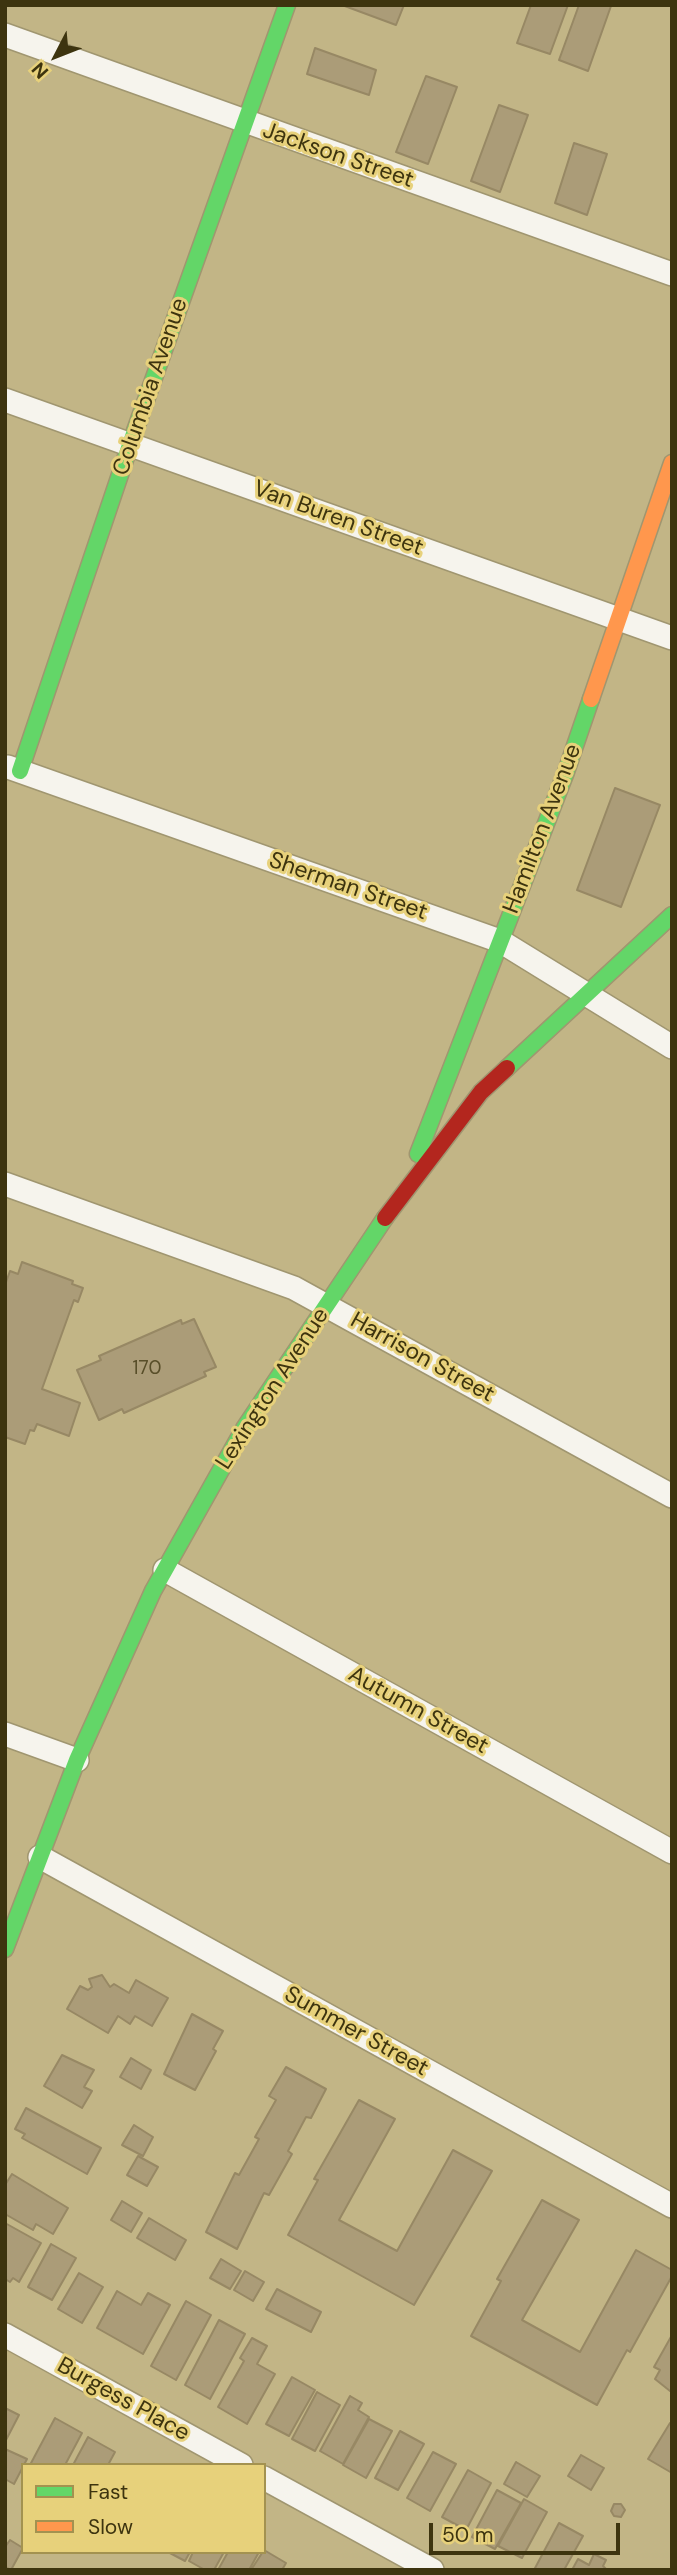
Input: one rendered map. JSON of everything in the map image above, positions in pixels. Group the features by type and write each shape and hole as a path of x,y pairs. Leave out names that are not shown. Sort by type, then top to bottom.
{"main road":[{"name":"Columbia Avenue","path":"12,768 287,5"},
{"name":"Hamilton Avenue","path":"403,1191 566,772 672,463"},
{"name":"Lexington Avenue","path":"5,1949 77,1760 165,1570 245,1427 403,1191 481,1092 672,915"}],"street":[{"name":"Jackson Street","path":"5,35 672,274"},
{"name":"Van Buren Street","path":"5,400 672,638"},
{"name":"Sherman Street","path":"12,768 500,941 672,1047"},
{"name":"Harrison Street","path":"5,1184 294,1288 672,1496"},
{"name":"Autumn Street","path":"165,1570 672,1852"},
{"path":"5,1734 77,1760"},
{"name":"Summer Street","path":"40,1857 672,2206"},
{"name":"Burgess Place","path":"5,2335 237,2463"},
{"path":"266,2479 432,2570"}],"building":[{"path":"342,5 404,5 396,25"},
{"path":"531,5 568,5 550,54 517,43"},
{"path":"579,5 611,6 588,71 559,60"},
{"path":"315,48 376,70 369,95 307,74"},
{"path":"426,76 457,87 428,164 396,152"},
{"path":"499,105 528,115 500,192 471,181"},
{"path":"574,143 607,154 587,215 555,203"},
{"path":"615,788 660,805 621,907 577,890"},
{"path":"22,1262 73,1281 72,1284 83,1288 78,1302 74,1300 42,1389 80,1403 69,1436 37,1424 34,1431 30,1430 25,1444 5,1437 5,1285 10,1271 18,1274"},
{"path":"194,1319 216,1367 204,1372 206,1376 124,1413 122,1409 99,1420 77,1370 101,1360 99,1356 181,1320 182,1324"},
{"path":"102,1975 110,1987 114,1984 129,1993 136,1980 168,1998 152,2026 135,2016 130,2024 118,2016 108,2033 67,2009 80,1986 88,1990 92,1987 89,1979"},
{"path":"192,2014 223,2031 213,2049 216,2051 195,2090 164,2074"},
{"path":"62,2055 94,2070 84,2087 92,2091 82,2108 44,2086"},
{"path":"131,2058 151,2070 141,2089 120,2077"},
{"path":"286,2067 326,2089 311,2118 306,2117 288,2151 292,2154 269,2195 264,2193 237,2249 206,2232 235,2173 239,2175 259,2139 255,2137 276,2100 269,2096"},
{"path":"359,2100 395,2119 339,2220 397,2251 453,2150 492,2171 414,2305 288,2235 318,2180 314,2179"},
{"path":"26,2108 101,2148 87,2174 22,2138 25,2134 15,2129"},
{"path":"134,2125 153,2137 143,2156 122,2145"},
{"path":"138,2156 158,2167 147,2186 127,2175"},
{"path":"12,2174 68,2208 53,2234 36,2224 33,2230 5,2214 5,2185"},
{"path":"542,2200 579,2220 522,2320 580,2352 636,2250 672,2270 672,2276 630,2352 627,2350 597,2405 471,2336 501,2281 497,2279"},
{"path":"122,2201 142,2213 131,2232 111,2220"},
{"path":"149,2218 186,2240 175,2260 137,2238"},
{"path":"5,2223 41,2243 19,2282 13,2278 10,2282 5,2279"},
{"path":"51,2244 76,2258 52,2300 28,2287"},
{"path":"221,2259 241,2271 230,2289 210,2278"},
{"path":"245,2271 264,2282 253,2301 234,2290"},
{"path":"79,2273 103,2287 82,2323 58,2309"},
{"path":"277,2289 321,2312 311,2332 266,2309"},
{"path":"117,2291 141,2305 148,2293 170,2305 143,2354 97,2328"},
{"path":"186,2301 211,2315 176,2380 151,2366"},
{"path":"219,2320 245,2334 210,2399 185,2385"},
{"path":"672,2335 670,2391 655,2379 660,2370 654,2367"},
{"path":"252,2338 267,2346 257,2364 275,2374 247,2424 218,2407 244,2361 240,2358"},
{"path":"292,2377 315,2390 289,2436 266,2424"},
{"path":"317,2392 340,2405 315,2451 292,2439"},
{"path":"350,2396 362,2403 358,2410 369,2417 343,2464 320,2451"},
{"path":"5,2408 19,2415 5,2442"},
{"path":"55,2418 82,2433 66,2463 31,2463"},
{"path":"369,2419 392,2431 366,2478 343,2465"},
{"path":"670,2423 672,2424 672,2473 648,2459"},
{"path":"400,2431 424,2444 398,2490 375,2478"},
{"path":"88,2437 115,2452 109,2463 74,2463"},
{"path":"5,2449 27,2459 25,2463 21,2463 21,2471 14,2484 5,2479"},
{"path":"433,2452 456,2464 430,2511 407,2498"},
{"path":"581,2455 604,2468 591,2490 568,2476"},
{"path":"516,2462 540,2476 527,2497 504,2484"},
{"path":"468,2470 491,2483 466,2530 442,2517"},
{"path":"497,2490 521,2503 495,2549 472,2537"},
{"path":"524,2499 547,2512 522,2558 498,2546"},
{"path":"614,2504 621,2504 625,2510 621,2517 614,2516 611,2511"},
{"path":"559,2523 583,2536 564,2570 534,2570"},
{"path":"10,2540 21,2547 11,2570 5,2567 5,2547"},
{"path":"266,2551 286,2563 282,2570 251,2570"},
{"path":"172,2554 189,2554 185,2561"},
{"path":"192,2554 223,2554 214,2570 205,2570 189,2561"},
{"path":"227,2554 258,2554 249,2570 218,2570"},
{"path":"594,2554 606,2560 603,2566 607,2570 572,2570 578,2559 589,2565"}],"traffic: fast":[{"path":"20,771 130,445 287,5"},
{"path":"418,1154 566,772 591,699"},
{"path":"507,1068 672,915"},
{"path":"5,1949 77,1760 153,1591 245,1427 385,1218"}],"traffic: slow":[{"path":"591,699 672,463"}],"traffic: jam":[{"path":"385,1218 481,1092 507,1068"}]}
